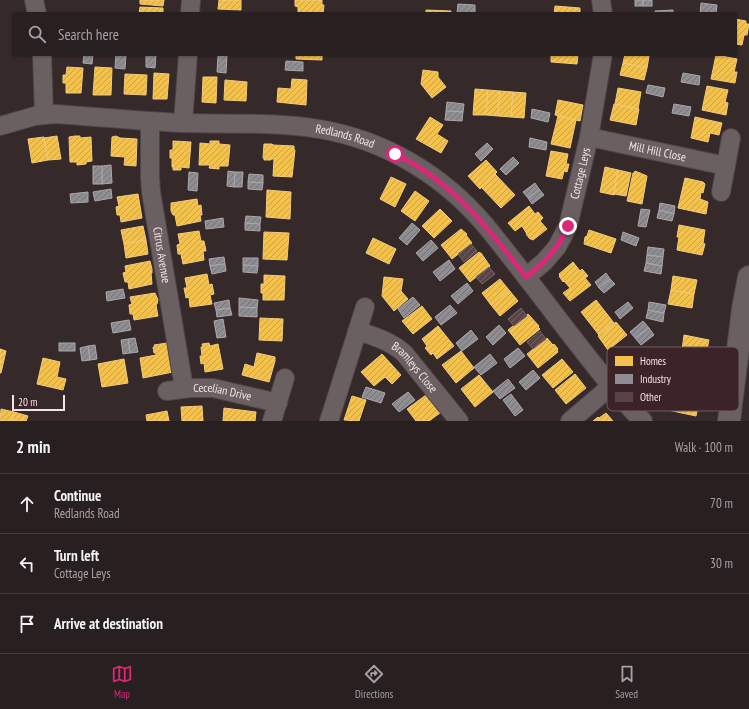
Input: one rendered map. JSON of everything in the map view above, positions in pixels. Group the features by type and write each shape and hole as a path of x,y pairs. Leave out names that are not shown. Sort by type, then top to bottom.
{"street":[{"path":"34,0 37,12"},
{"path":"190,12 191,0"},
{"path":"601,0 603,12"},
{"path":"42,56 44,115"},
{"path":"183,123 188,56"},
{"name":"Cottage Leys","path":"526,277 552,254 564,236 572,212 589,137 604,56"},
{"name":"Redlands Road","path":"0,126 35,116 56,114 183,123 310,128 358,139 384,149 420,168 452,191 484,225 607,381"},
{"name":"Citrus Avenue","path":"150,121 151,192 184,388"},
{"name":"Mill Hill Close","path":"589,137 726,166"},
{"path":"721,192 732,138"},
{"path":"738,347 749,277"},
{"path":"329,421 365,307"},
{"name":"Bramleys Close","path":"357,331 383,340 401,350 410,359 459,421"},
{"path":"272,421 285,378"},
{"name":"Cecelian Drive","path":"167,390 184,388 213,388 278,403"},
{"path":"570,421 607,389"},
{"name":"Redlands Road","path":"633,411 642,421"},
{"path":"729,421 730,411"}],"building: Homes":[{"path":"140,0 164,0 163,6 140,4"},
{"path":"219,0 241,0 241,10 218,9"},
{"path":"295,0 322,0 322,5 324,5 323,12 298,12 298,7 295,6"},
{"path":"555,6 580,8 580,12 554,12"},
{"path":"140,7 163,8 163,12 139,12"},
{"path":"426,10 451,11 451,12 426,12"},
{"path":"737,19 746,21 746,24 749,24 747,35 744,35 742,45 737,44"},
{"path":"296,56 322,56 322,60 296,59"},
{"path":"551,56 578,56 577,64 551,62"},
{"path":"625,56 649,56 647,68 623,63"},
{"path":"716,56 737,59 734,72 737,72 735,83 711,79"},
{"path":"623,63 647,68 644,80 620,75"},
{"path":"67,67 83,68 81,93 66,93 66,83 63,83 63,75 66,75"},
{"path":"95,67 112,68 111,95 93,95"},
{"path":"423,70 438,72 438,77 446,87 432,98 421,84"},
{"path":"154,73 169,74 167,99 153,99"},
{"path":"125,74 147,75 146,95 124,94"},
{"path":"203,77 217,77 216,103 202,102"},
{"path":"292,79 307,80 306,105 277,102 278,88 291,89"},
{"path":"225,80 247,82 246,101 224,100"},
{"path":"707,86 728,90 725,102 728,103 726,115 702,110"},
{"path":"618,88 641,92 638,109 615,104"},
{"path":"475,89 488,90 486,115 473,115"},
{"path":"488,90 500,91 498,116 486,115"},
{"path":"500,91 513,92 511,117 498,116"},
{"path":"513,92 526,93 524,118 511,117"},
{"path":"558,100 583,105 580,121 555,115"},
{"path":"614,104 639,109 636,125 610,120"},
{"path":"558,116 576,120 570,148 551,144"},
{"path":"430,117 443,125 437,134 448,141 441,153 416,139"},
{"path":"695,117 722,123 719,135 710,133 708,142 691,138"},
{"path":"57,136 61,159 48,160 44,138"},
{"path":"80,136 80,138 91,137 92,161 86,162 86,164 77,165 77,162 70,162 69,137"},
{"path":"116,136 120,138 137,139 136,166 124,165 125,157 111,156 112,137"},
{"path":"44,137 48,160 32,163 28,139"},
{"path":"173,141 191,142 189,168 181,167 181,170 173,170 170,150 173,150"},
{"path":"210,141 219,141 219,144 230,145 228,166 219,166 219,169 209,168 210,165 199,165 200,143 210,144"},
{"path":"264,144 294,146 295,150 292,177 273,176 274,159 264,160"},
{"path":"551,151 568,154 566,164 569,164 567,172 564,171 562,179 546,176"},
{"path":"486,160 497,172 480,189 468,176"},
{"path":"605,167 618,170 614,195 600,192"},
{"path":"618,170 631,173 626,196 614,194"},
{"path":"635,171 647,176 642,204 627,201 633,173"},
{"path":"495,174 515,195 501,208 481,187"},
{"path":"391,177 406,184 395,207 380,199"},
{"path":"685,178 703,182 705,184 703,193 701,192 700,199 708,202 706,214 678,208"},
{"path":"267,190 291,192 290,219 266,217"},
{"path":"415,191 429,201 415,221 401,211"},
{"path":"138,194 142,218 121,222 120,215 117,215 116,207 119,206 117,197"},
{"path":"197,199 198,206 201,205 201,221 177,226 175,215 173,215 171,211 171,203"},
{"path":"529,206 535,214 538,212 543,218 540,221 547,229 533,240 526,234 522,226 515,231 508,223"},
{"path":"440,209 452,221 434,238 422,226"},
{"path":"679,225 705,230 703,243 705,244 702,255 677,250"},
{"path":"143,226 146,240 124,244 121,230"},
{"path":"461,229 467,234 466,235 472,243 452,259 441,245"},
{"path":"589,230 616,239 611,253 584,244 585,237 587,236"},
{"path":"199,231 201,241 204,241 206,251 203,251 204,260 183,264 181,254 178,254 177,245 180,244 178,234"},
{"path":"264,232 289,233 287,260 263,259"},
{"path":"373,238 396,249 389,264 366,253"},
{"path":"146,240 148,254 126,258 124,244"},
{"path":"479,252 490,266 470,282 459,268"},
{"path":"150,261 152,269 152,284 129,289 128,282 125,282 123,273 126,272 125,266"},
{"path":"573,262 580,271 582,269 588,276 585,278 591,285 570,301 563,293 570,288 564,281 563,282 559,274"},
{"path":"207,274 209,285 212,284 214,294 210,295 212,304 190,307 189,297 186,298 184,288 187,288 185,278"},
{"path":"264,275 285,276 284,300 263,300 261,284 264,284"},
{"path":"673,276 697,280 694,294 671,290"},
{"path":"384,277 403,279 401,291 408,299 394,311 382,296"},
{"path":"500,279 509,290 491,305 482,293"},
{"path":"509,290 518,301 500,316 491,305"},
{"path":"671,290 694,294 692,308 668,304"},
{"path":"155,293 158,300 156,305 158,316 134,320 133,314 130,314 129,305 132,304 130,297"},
{"path":"596,300 614,323 599,335 581,312"},
{"path":"422,306 432,319 413,334 402,321"},
{"path":"528,314 540,329 520,345 508,330"},
{"path":"260,318 283,319 282,341 259,340"},
{"path":"616,322 627,335 612,347 607,347 607,349 598,336"},
{"path":"438,326 454,346 437,359 433,353 431,355 425,348 427,346 422,339"},
{"path":"684,335 709,340 708,347 682,347"},
{"path":"547,338 558,349 558,352 538,368 527,354"},
{"path":"167,343 173,372 143,378 140,358 156,355 156,353 154,353 154,345"},
{"path":"209,343 210,346 218,344 223,369 205,372 204,363 201,364 201,347 203,347 202,344"},
{"path":"0,349 6,351 1,373 0,373"},
{"path":"461,351 474,368 456,383 442,365"},
{"path":"257,353 275,357 269,382 242,375 245,364 254,367"},
{"path":"382,354 401,375 392,384 385,377 374,386 361,372"},
{"path":"43,358 60,362 57,377 66,379 63,390 37,384"},
{"path":"124,359 128,383 102,387 98,364"},
{"path":"562,359 573,372 553,388 542,375"},
{"path":"575,374 586,388 566,404 555,390"},
{"path":"479,375 493,392 475,407 461,389"},
{"path":"426,395 440,413 429,421 416,421 407,409"},
{"path":"352,396 366,400 359,421 344,420"},
{"path":"202,406 203,421 182,421 181,407"},
{"path":"224,408 256,412 255,421 223,421"},
{"path":"1,409 14,412 12,421 0,421"},
{"path":"167,411 169,421 147,421 146,415"},
{"path":"673,411 697,411 696,416"},
{"path":"14,412 28,416 26,421 12,421"},
{"path":"606,413 613,421 593,421 598,417 599,418"}],"building: Industry":[{"path":"635,0 643,0 643,6 635,6"},
{"path":"643,0 652,0 652,6 643,6"},
{"path":"701,3 717,5 716,12 700,12"},
{"path":"458,4 475,5 475,12 457,12"},
{"path":"673,10 673,12 655,12"},
{"path":"84,56 93,56 92,64 83,63"},
{"path":"116,56 126,56 125,69 115,68"},
{"path":"146,56 156,56 155,68 146,67"},
{"path":"218,56 227,56 226,73 217,72"},
{"path":"286,61 303,62 303,71 285,70"},
{"path":"683,73 700,76 699,85 681,82"},
{"path":"648,85 665,88 663,97 646,93"},
{"path":"447,102 464,104 463,112 446,111"},
{"path":"674,104 691,107 689,116 672,113"},
{"path":"532,109 550,113 548,122 531,118"},
{"path":"446,111 463,112 462,121 445,120"},
{"path":"530,138 547,142 546,150 529,147"},
{"path":"487,143 493,149 481,161 475,154"},
{"path":"513,157 519,163 506,175 500,169"},
{"path":"111,165 112,183 102,184 102,166"},
{"path":"93,166 102,166 102,184 93,184"},
{"path":"228,171 235,172 234,187 227,186"},
{"path":"189,172 198,173 197,191 188,190"},
{"path":"235,172 243,172 242,187 234,187"},
{"path":"249,174 263,175 263,183 248,182"},
{"path":"248,182 263,183 262,190 248,189"},
{"path":"535,183 539,189 528,198 523,192"},
{"path":"111,189 112,198 95,201 93,192"},
{"path":"539,189 544,195 532,204 528,198"},
{"path":"88,192 88,202 71,203 70,194"},
{"path":"660,203 675,206 674,214 659,210"},
{"path":"641,209 650,210 646,227 638,226"},
{"path":"659,210 674,214 672,221 657,218"},
{"path":"246,216 261,217 260,224 245,223"},
{"path":"223,218 224,227 206,229 205,221"},
{"path":"245,223 260,224 260,231 245,230"},
{"path":"412,223 420,230 407,245 399,238"},
{"path":"623,232 639,238 636,246 621,240"},
{"path":"431,240 438,248 423,261 416,253"},
{"path":"648,247 664,249 663,257 647,255"},
{"path":"647,255 663,257 662,266 646,263"},
{"path":"224,257 225,264 210,266 209,259"},
{"path":"243,258 258,258 258,266 243,265"},
{"path":"449,260 455,269 440,281 433,272"},
{"path":"646,263 662,266 661,274 644,271"},
{"path":"225,264 226,271 212,274 210,266"},
{"path":"243,265 258,266 257,273 243,272"},
{"path":"606,273 610,279 599,288 595,282"},
{"path":"610,279 615,284 604,293 599,288"},
{"path":"467,283 473,291 458,304 451,296"},
{"path":"123,289 125,298 107,301 106,292"},
{"path":"413,297 420,305 404,318 398,309"},
{"path":"239,298 258,300 257,308 239,307"},
{"path":"229,300 230,308 216,310 214,303"},
{"path":"628,302 633,308 620,319 615,312"},
{"path":"649,302 666,305 664,313 648,310"},
{"path":"450,305 457,313 441,325 435,317"},
{"path":"239,307 257,308 257,317 239,316"},
{"path":"230,308 232,315 217,317 216,310"},
{"path":"648,310 664,313 663,322 646,318"},
{"path":"223,319 226,337 217,338 214,321"},
{"path":"129,320 131,330 113,333 111,323"},
{"path":"643,321 649,328 635,338 630,332"},
{"path":"499,325 506,333 493,345 486,337"},
{"path":"649,328 654,335 641,345 635,338"},
{"path":"471,330 478,339 462,351 456,343"},
{"path":"135,338 138,352 130,353 128,339"},
{"path":"128,339 130,353 123,354 121,340"},
{"path":"59,343 75,343 75,351 59,351"},
{"path":"95,345 97,359 90,360 88,346"},
{"path":"88,346 90,360 82,361 80,348"},
{"path":"518,348 525,356 510,368 504,359"},
{"path":"490,354 497,363 481,375 474,367"},
{"path":"533,370 540,378 526,390 519,382"},
{"path":"508,379 515,388 500,399 493,391"},
{"path":"366,387 385,393 381,403 362,397"},
{"path":"408,392 415,400 399,412 392,404"},
{"path":"511,394 523,410 515,416 503,400"}],"building: Other":[{"path":"471,244 477,251 464,262 458,254"},
{"path":"489,267 495,274 482,284 476,277"},
{"path":"521,308 527,316 514,326 508,319"},
{"path":"540,331 546,339 533,349 527,342"}],"route":[{"path":"395,154 430,174 456,195 484,225 526,277 544,262 557,247 568,226"}]}
